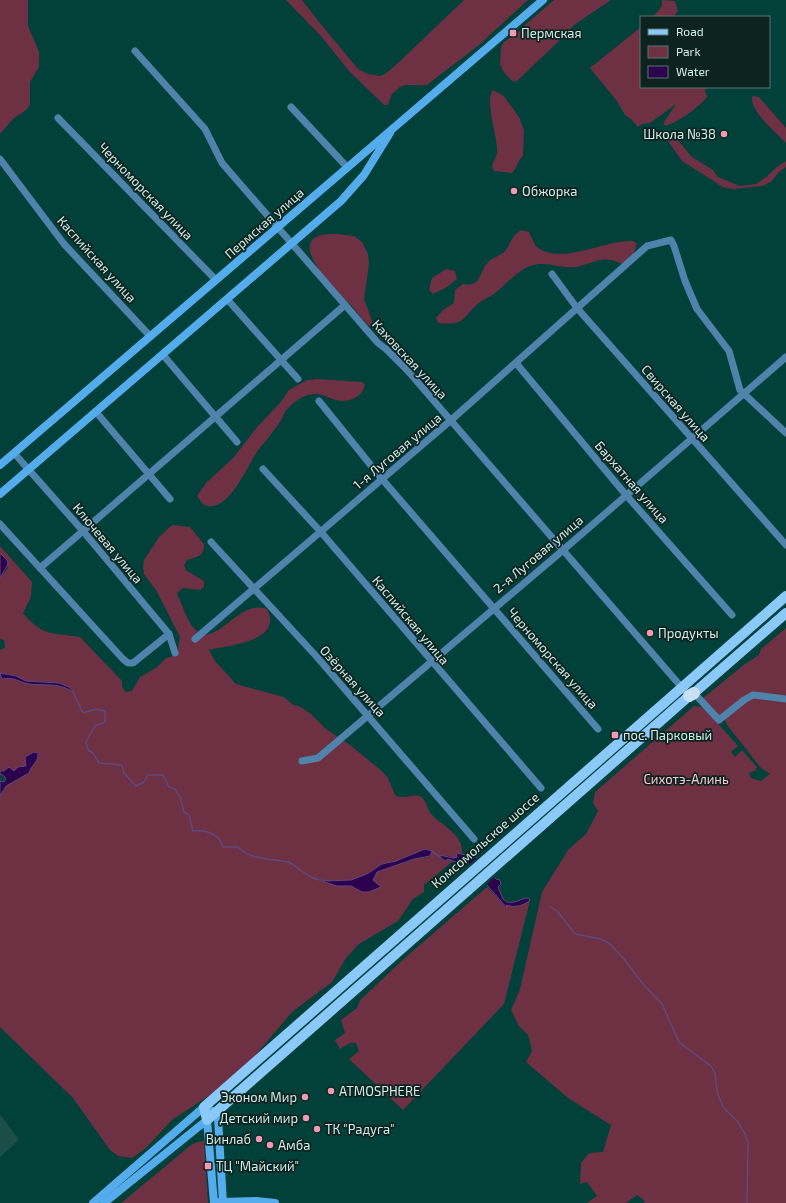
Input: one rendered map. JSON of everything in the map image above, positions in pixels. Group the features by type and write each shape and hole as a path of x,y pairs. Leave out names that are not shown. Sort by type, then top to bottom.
{"main road":[{"name":"Комсомольское шоссе","path":"207,1120 514,850 786,596"},
{"name":"Комсомольское шоссе","path":"204,1107 506,840 686,690 786,613"},
{"path":"204,1107 207,1120"}],"street":[{"name":"Пермская улица","path":"0,465 543,0"},
{"name":"Каховская улица","path":"135,51 205,129 222,163 378,343 386,348 408,371 669,674 719,720 744,700 753,695 786,698"},
{"path":"291,107 347,167"},
{"name":"Черноморская улица","path":"58,118 216,280"},
{"path":"0,494 341,201 364,175 395,126"},
{"name":"Каспийская улица","path":"0,159 64,244 150,336"},
{"name":"1-я Луговая улица","path":"195,638 254,590 320,531 450,421 648,246 671,240 685,281 697,309 729,351 737,383 743,395"},
{"name":"Свирская улица","path":"552,274 577,308 786,545"},
{"path":"227,299 298,379"},
{"path":"40,568 345,305"},
{"path":"163,355 237,442"},
{"name":"2-я Луговая улица","path":"302,761 318,758 562,551 786,357"},
{"name":"Бархатная улица","path":"516,363 626,495 732,615"},
{"path":"743,395 786,433"},
{"name":"Черноморская улица","path":"319,401 382,479 598,729"},
{"path":"96,412 170,499"},
{"name":"Ключевая улица","path":"14,453 83,531 169,634 175,653"},
{"name":"Каспийская улица","path":"263,469 320,531 538,786"},
{"path":"0,524 128,663 133,663 169,634"},
{"name":"Озёрная улица","path":"210,542 317,657 474,839"},
{"path":"204,1107 216,1112 223,1203"},
{"name":"Комсомольское шоссе","path":"93,1203 204,1107"},
{"path":"207,1120 214,1203 256,1201 275,1203"},
{"name":"Комсомольское шоссе","path":"104,1203 207,1120"},
{"path":"117,1182 123,1189"}],"shaded area":[{"path":"0,1114 19,1140 0,1157"}],"green space":[{"path":"0,0 28,0 28,26 39,52 39,67 30,82 30,105 26,110 13,119 0,134"},
{"path":"286,0 302,0 358,69 368,74 379,76 385,74 397,64 464,0 528,0 479,45 427,85 406,85 400,87 392,94 388,105 384,105 349,71 321,36"},
{"path":"554,0 611,0 574,25 517,81 512,81 503,71 500,64 501,47 504,42 520,31"},
{"path":"662,0 675,1 678,11 674,16 654,16 662,6"},
{"path":"640,28 640,88 706,88 707,97 688,114 666,126 663,124 676,104 650,123 642,124 638,127 625,115 617,101 590,68"},
{"path":"493,90 504,96 519,117 524,130 523,156 512,173 494,171 492,167 497,152 490,102"},
{"path":"752,97 759,97 786,128 786,143 759,115 752,103"},
{"path":"672,133 692,157 713,170 718,177 740,186 756,184 786,161 786,167 779,172 772,181 763,186 733,189 723,187 682,161 668,141 667,135"},
{"path":"521,230 529,232 536,246 546,252 557,254 583,251 622,242 633,241 637,244 632,257 622,264 615,261 599,260 576,267 564,267 547,264 536,264 530,266 517,274 494,294 479,303 459,322 447,324 438,323 436,318 443,310 454,303 455,290 463,284 474,284 477,282 488,262 504,252 515,235"},
{"path":"325,234 354,236 362,242 368,254 369,264 364,299 375,329 365,322 329,282 320,271 310,250 311,242 318,236"},
{"path":"446,269 455,271 457,279 447,287 433,294 429,290 432,278"},
{"path":"317,379 362,382 365,385 362,392 357,397 350,400 340,401 322,395 311,394 292,404 261,447 238,484 224,501 216,505 206,506 203,504 197,496 206,483 234,457 258,426 280,403 289,390 307,380"},
{"path":"172,525 190,527 204,544 202,554 187,560 184,566 187,571 204,581 204,587 200,590 183,588 177,593 185,613 194,628 203,634 213,633 244,612 255,608 267,609 270,620 268,629 261,635 240,644 209,650 215,661 236,684 284,697 293,705 299,706 311,714 326,729 350,745 383,772 388,778 395,795 401,797 421,797 425,801 431,814 460,841 462,854 458,853 457,857 454,858 446,855 448,859 453,861 424,885 424,892 413,899 398,921 359,944 346,958 332,982 292,1012 237,1077 172,1120 145,1149 132,1158 118,1156 110,1150 73,1098 0,1027 0,796 6,786 29,773 30,769 36,762 30,756 26,757 26,766 14,771 0,771 0,676 2,679 14,679 25,683 62,686 72,691 69,687 59,683 26,681 16,676 0,673 0,650 5,648 4,640 0,639 0,578 8,568 0,553 0,546 32,582 31,597 23,613 42,630 55,634 80,637 122,681 122,687 126,692 132,691 140,677 156,668 166,658 173,656 178,649 180,637 156,590 144,574 144,560 159,537","holes":["425,849 430,857 414,859 377,872 373,880 375,883 362,892 351,886 337,886 317,878 327,881 351,880 367,874 382,864 396,861"]},
{"path":"786,628 786,697 753,694 720,716 703,698 745,664 759,655 761,649"},
{"name":"Сихотэ-Алинь","path":"753,696 786,699 786,1203 643,1203 645,1201 637,1195 626,1203 587,1203 597,1196 587,1182 580,1184 581,1163 589,1153 603,1152 611,1125 568,1098 526,1062 532,1051 528,1035 519,1026 511,1010 520,989 542,892 568,850 586,834 598,811 593,803 595,792 694,706 703,707 738,746 731,752 735,757 742,750 757,767 755,771 749,773 751,778 761,781 770,774 761,768 727,725 724,718"},
{"path":"487,887 506,907 506,905 522,905 530,900 504,1004 403,1110 349,1059 359,1051 356,1043 350,1043 340,1049 335,1040 345,1033 341,1020 357,1008 360,1000 407,956"},
{"path":"204,1141 208,1203 121,1203 191,1145"}],"water":[{"path":"0,553 7,560 8,564 0,578"},
{"path":"0,673 16,676 26,681 59,683 69,687 74,693 58,686 29,684 14,679 2,679"},
{"path":"34,752 38,753 38,756 29,773 6,786 0,796 0,781 4,782 6,779 0,774 0,771 4,771 9,767 14,771 18,767 26,766 25,757"},
{"path":"425,849 432,851 430,856 414,859 377,872 373,880 381,887 369,892 362,892 351,886 337,886 313,878 327,881 351,880 367,874 382,864 396,861"},
{"path":"456,853 466,855 469,858 473,856 476,857 496,879 500,880 501,884 498,887 503,899 507,902 513,902 526,898 529,898 530,900 519,906 506,905 507,908 468,863 462,864 448,859 445,861 438,855 454,858 457,857"}],"pier":[{"path":"478,857 496,876 484,887 467,866"}],"waterway":[{"path":"73,692 83,713 96,709 105,711 105,722 95,726 86,742 88,750 93,753 99,763 122,765 124,773 136,786 144,782 148,775 163,775 169,787 175,789 180,797 184,812 189,815 193,831 212,833 219,838 223,847 238,847 243,852 255,857 288,862 315,879"},
{"path":"432,851 440,857"},
{"path":"551,907 558,912 575,934 601,939 610,944 624,959 643,984 662,1004 679,1042 711,1066 715,1073 717,1092 723,1107 738,1122 748,1143 747,1203"}],"place":[{"name":"Пермская","path":"513,33"},
{"name":"Школа №38","path":"724,134"},
{"name":"Обжорка","path":"514,191"},
{"name":"Продукты","path":"650,633"},
{"name":"пос. Парковый","path":"615,735"},
{"name":"ATMOSPHERE","path":"331,1091"},
{"name":"Эконом Мир","path":"305,1097"},
{"name":"Детский мир","path":"306,1118"},
{"name":"ТК \"Радуга\"","path":"317,1129"},
{"name":"Винлаб","path":"259,1139"},
{"name":"Амба","path":"270,1145"},
{"name":"ТЦ \"Майский\"","path":"208,1166"}]}
